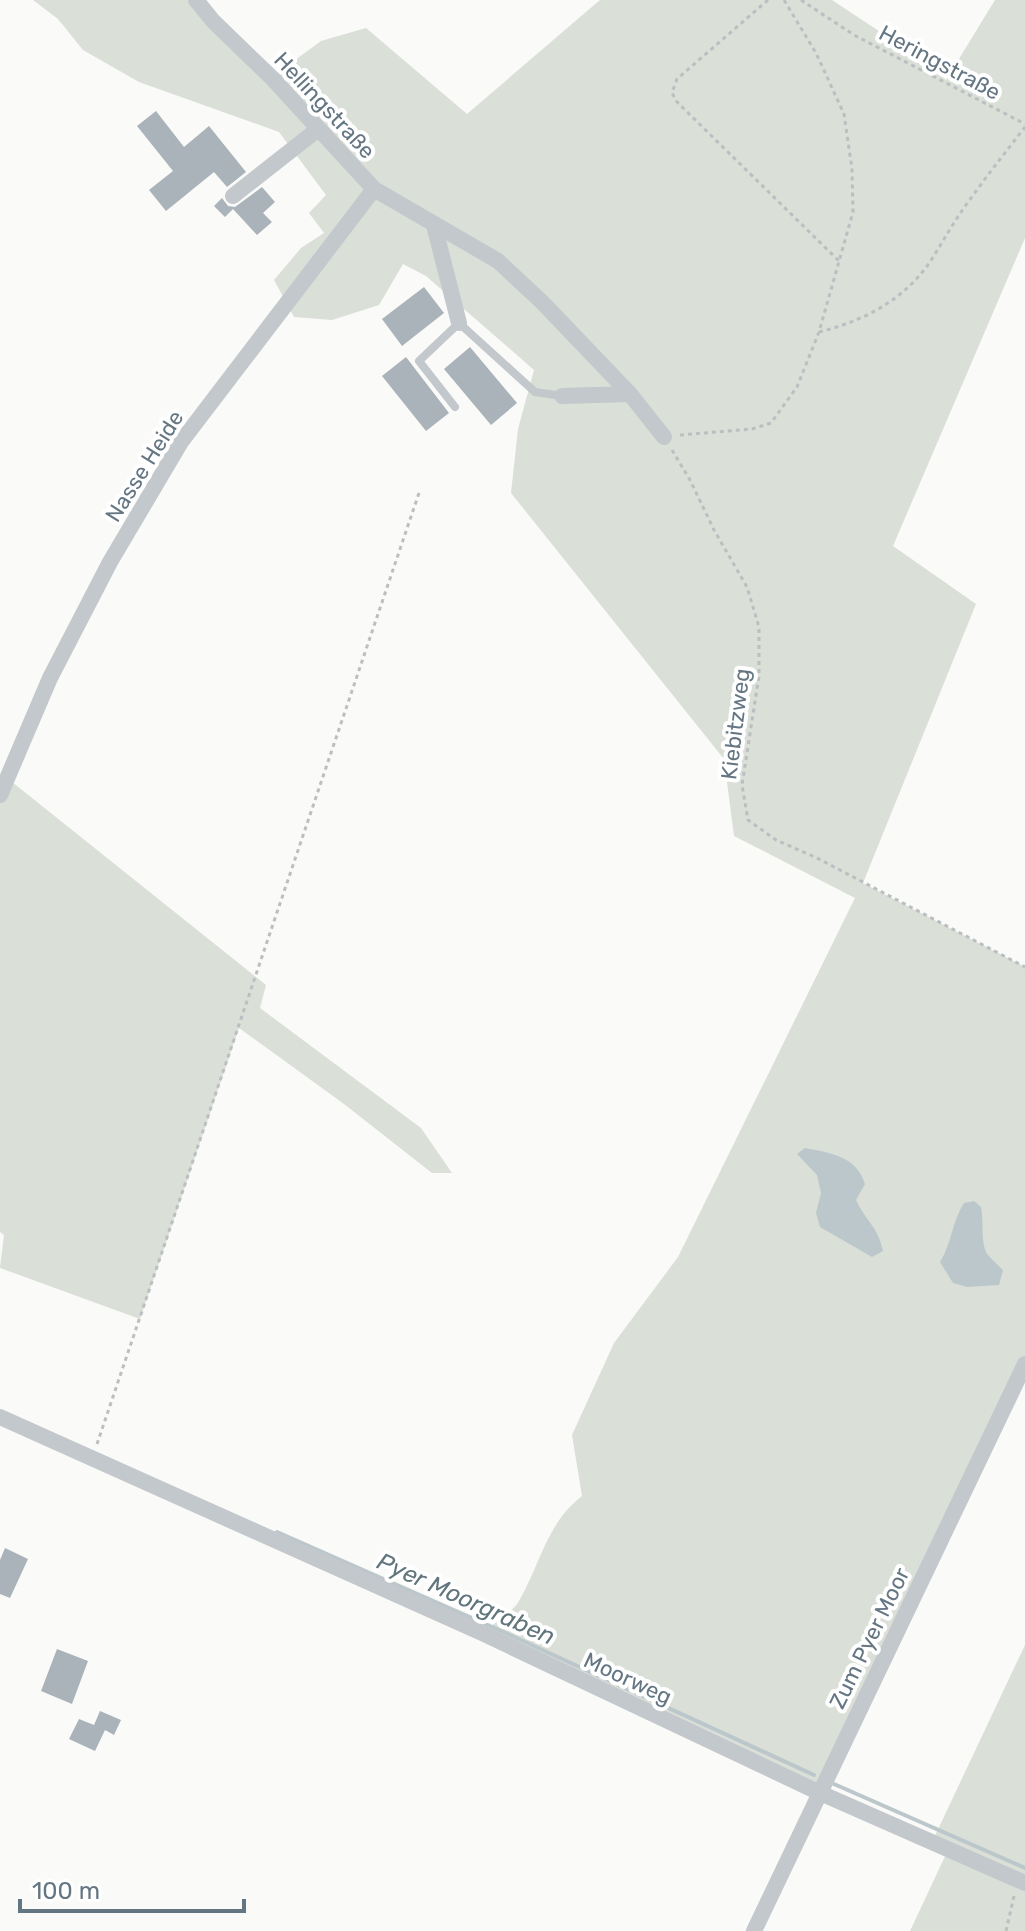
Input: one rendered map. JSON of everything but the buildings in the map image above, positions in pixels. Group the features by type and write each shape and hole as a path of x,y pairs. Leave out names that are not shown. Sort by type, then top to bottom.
{"street":[{"name":"Hellingstraße","path":"196,0 374,189 498,261 630,394 664,437"},
{"path":"233,196 317,130"},
{"name":"Nasse Heide","path":"0,795 50,678 110,562 181,442 374,189"},
{"path":"434,225 459,323"},
{"path":"562,396 630,394"},
{"name":"Zum Pyer Moor","path":"754,1931 1025,1364"},
{"name":"Moorweg","path":"0,1417 482,1633 818,1792 1021,1882"}],"lane":[{"path":"455,407 419,361 459,323 535,392 562,396"}],"path":[{"path":"768,0 677,79 672,93 677,102 840,262"},
{"path":"664,437 752,429 771,423 797,387 819,332 840,262 853,212 852,169 844,114 816,53 784,0"},
{"name":"Heringstraße","path":"801,0 854,35 1025,126"},
{"path":"819,332 844,326 884,307 906,290 928,265 964,206 1025,126"},
{"name":"Kiebitzweg","path":"664,437 747,587 759,627 759,676 742,785 748,820 776,840 817,858 1025,967"},
{"path":"92,1459 419,493"},
{"path":"1006,1931 1021,1882"}],"shaded area":[{"path":"33,0 196,0 272,77 321,41 366,28 467,114 600,0 832,0 946,80 995,0 1025,0 1025,238 893,546 976,604 863,883 1025,967 1025,1364 818,1792 482,1633 516,1605 552,1532 582,1496 572,1435 614,1343 678,1257 855,898 734,836 724,759 511,493 518,429 534,370 426,276 403,264 379,305 332,320 294,317 274,280 301,248 324,233 309,213 326,195 279,132 139,82 83,50 58,19"},
{"path":"7,778 266,985 260,1008 421,1128 452,1173 432,1173 239,1028 140,1319 0,1268 4,1235 0,1232 0,781"},
{"path":"805,1148 841,1157 855,1167 865,1184 856,1200 878,1235 883,1251 872,1257 820,1227 816,1213 821,1193 817,1175 797,1154"},
{"path":"974,1201 981,1207 986,1251 1003,1270 999,1285 967,1287 953,1283 940,1262 960,1210 964,1203"},
{"path":"1025,1645 1025,1931 910,1931 948,1850 932,1842"}],"waterway":[{"name":"Pyer Moorgraben","path":"277,1532 814,1775"},
{"name":"Pyer Moorgraben","path":"834,1784 1025,1868"}]}
